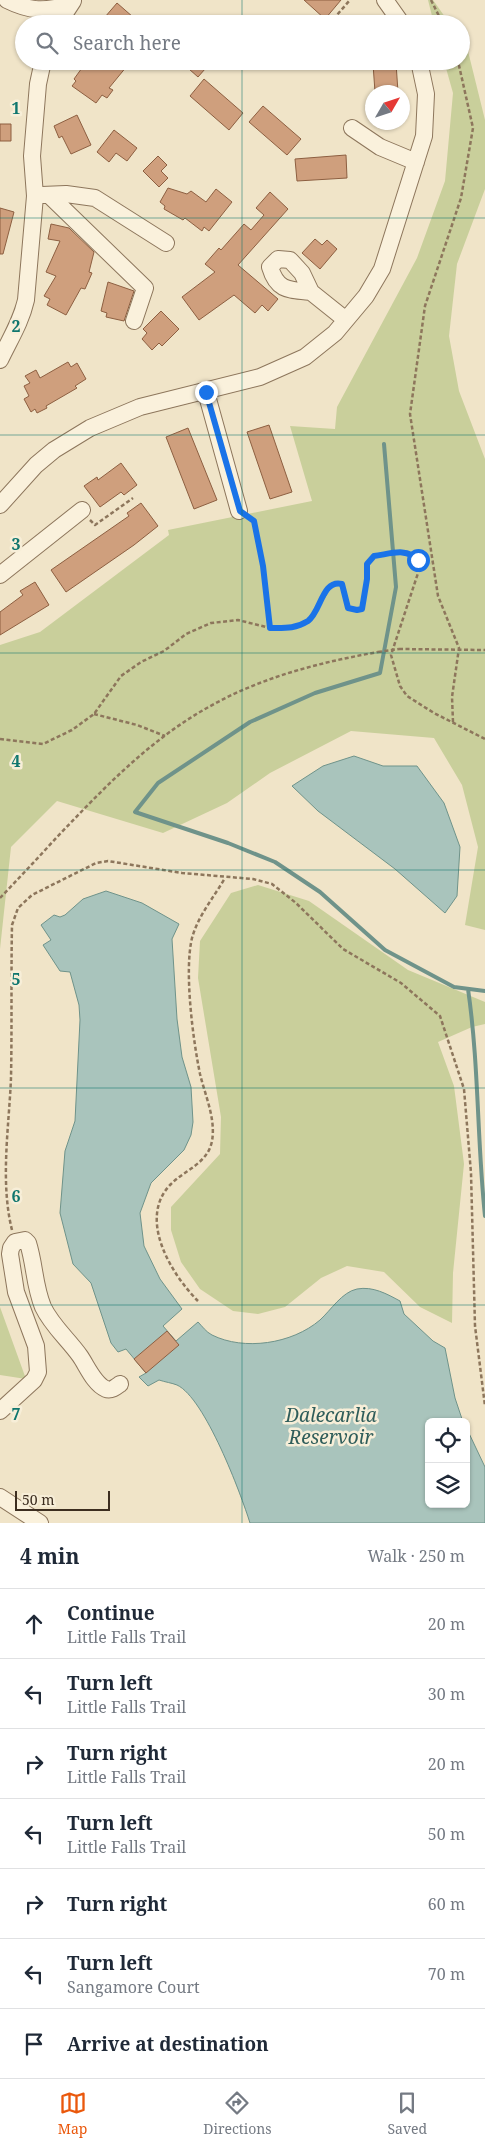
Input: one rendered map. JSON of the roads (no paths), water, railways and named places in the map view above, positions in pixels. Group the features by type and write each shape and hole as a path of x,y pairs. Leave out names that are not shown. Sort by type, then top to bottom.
{"street":[{"path":"7,0 20,7 35,10 72,2"},
{"path":"385,0 396,15"},
{"path":"64,15 72,2"},
{"path":"0,360 12,339 26,300 42,196 32,156 38,84 41,70"},
{"path":"0,505 36,465 54,450 84,432 140,407 260,377 305,357 335,333 366,296 382,269 424,136 426,94 421,70"},
{"path":"352,128 380,147 416,162"},
{"path":"42,196 66,194 95,198 166,244"},
{"path":"42,196 145,288 134,321"},
{"path":"311,292 346,320"},
{"path":"206,392 240,511"},
{"path":"0,575 82,510"},
{"path":"0,1411 34,1380 38,1372 36,1346 16,1292 10,1254 15,1242 25,1240 28,1244 34,1279 44,1308 56,1328 80,1355 97,1382 106,1389 112,1389 120,1384"},
{"path":"0,1497 40,1523"}],"water":[{"path":"354,756 383,766 417,766 444,803 460,847 457,896 445,913 395,869 318,811 292,786 323,766"},
{"name":"Dalecarlia Reservoir","path":"106,891 142,903 179,924 172,939 177,1019 182,1057 191,1087 193,1122 191,1135 184,1150 151,1183 140,1213 144,1246 160,1279 182,1309 163,1326 176,1341 198,1322 210,1334 225,1340 253,1344 282,1340 296,1335 320,1320 342,1297 357,1289 363,1288 385,1293 400,1301 404,1314 433,1341 445,1348 455,1398 462,1418 425,1418 425,1508 470,1508 470,1435 485,1467 485,1523 250,1523 221,1448 199,1408 188,1393 177,1385 159,1380 148,1386 139,1377 146,1373 126,1349 118,1352 111,1343 91,1283 73,1264 60,1213 65,1151 75,1121 80,1020 79,1005 70,972 60,971 43,945 51,940 41,925 54,915 60,917 65,915 83,899"}],"waterway":[{"path":"384,444 396,587 380,673 315,693 250,722 158,783 135,812 228,843 275,862 320,892 385,950 454,987 485,991"},
{"path":"468,989 472,1017 485,1216"}]}
